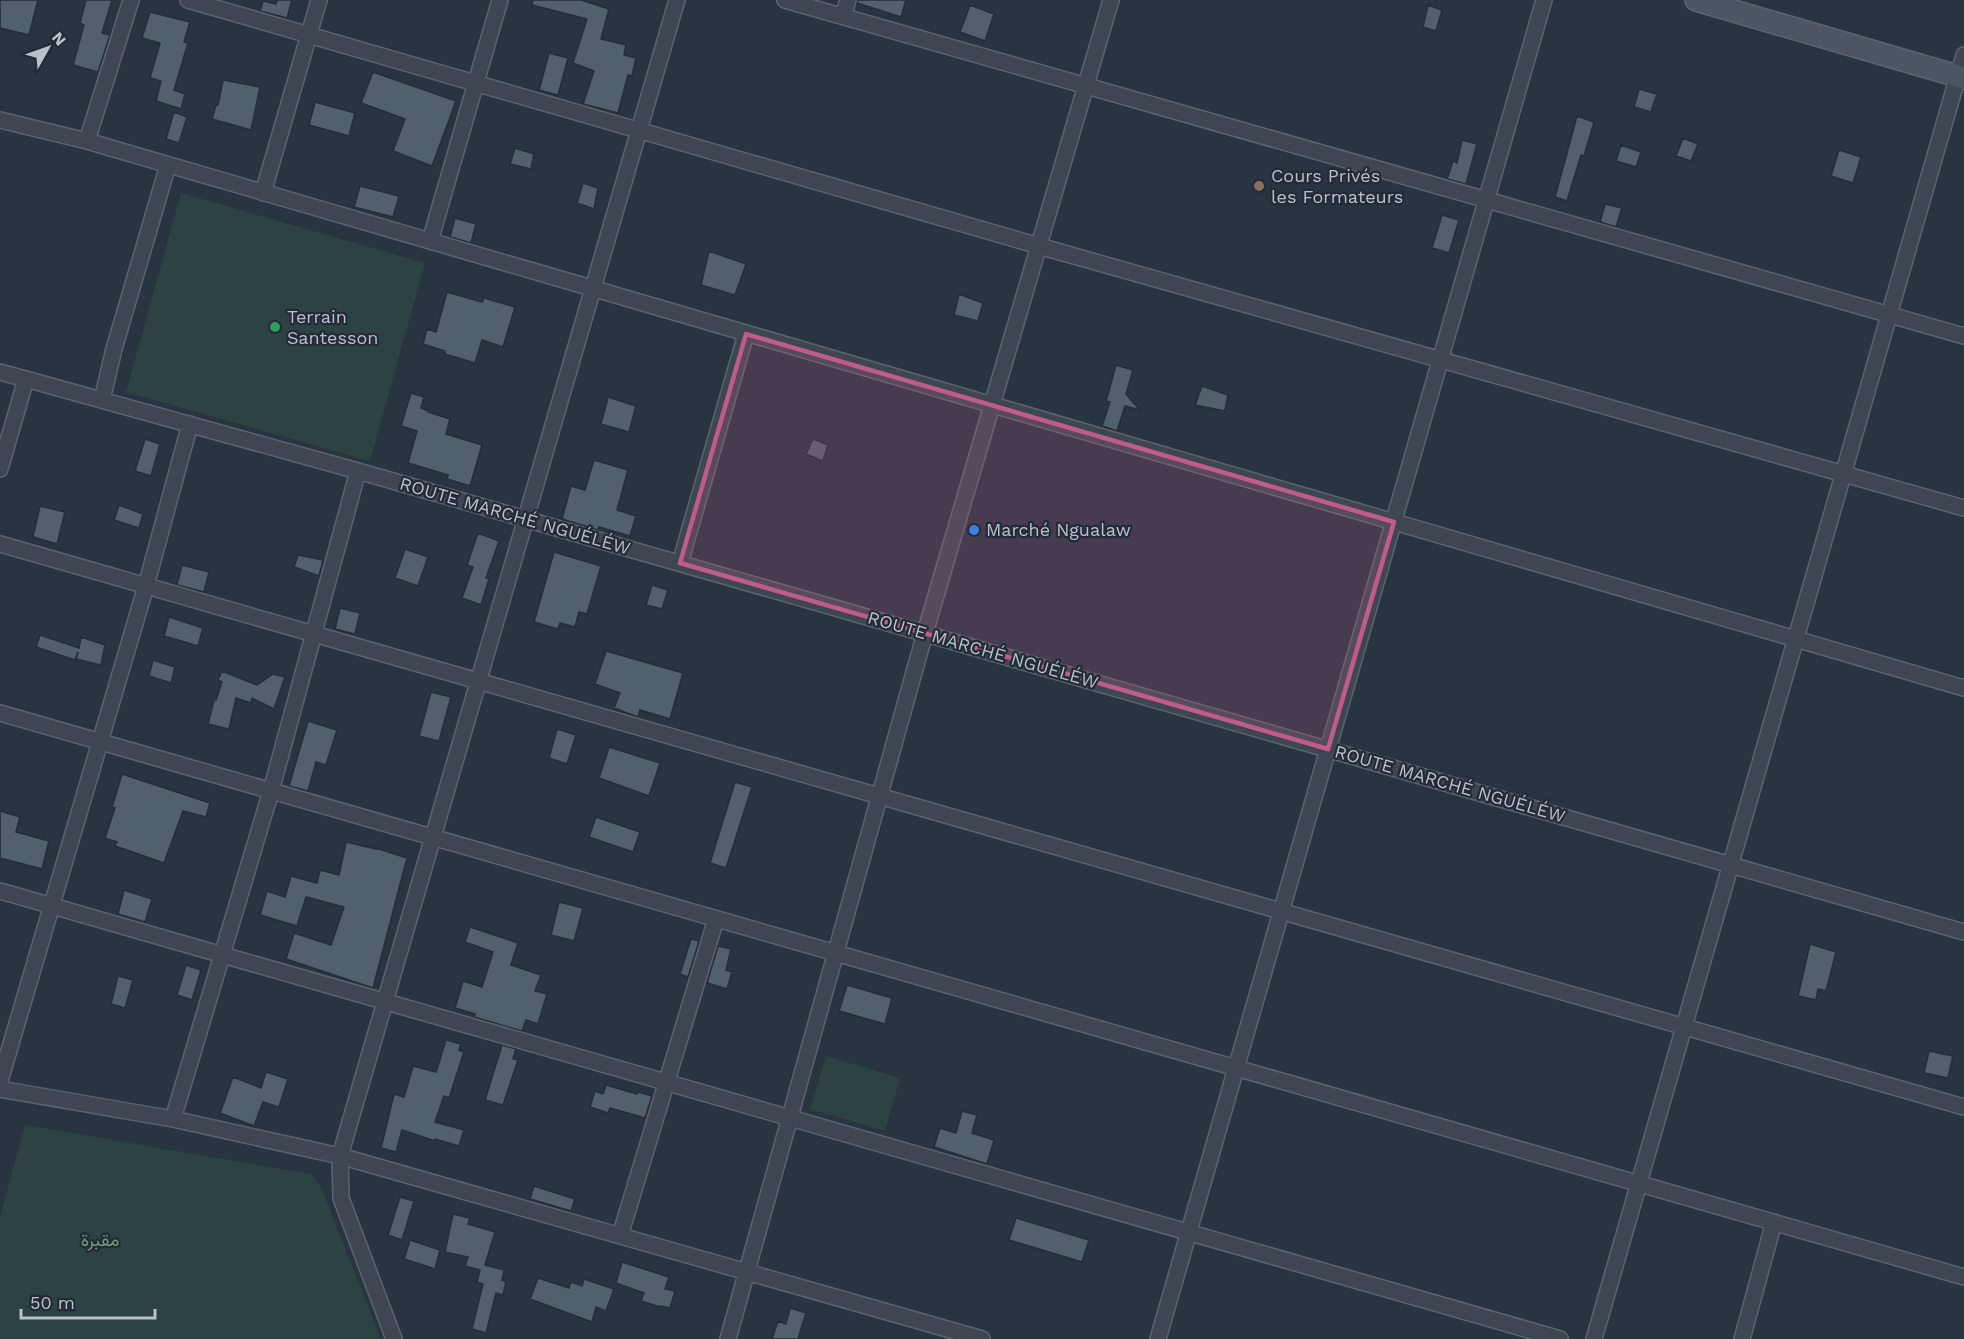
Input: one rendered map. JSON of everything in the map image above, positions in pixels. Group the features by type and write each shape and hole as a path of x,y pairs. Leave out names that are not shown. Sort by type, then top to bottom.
{"main road":[{"path":"1696,0 1961,77"}],"street":[{"path":"87,141 131,0"},
{"path":"188,0 1039,246 1964,508"},
{"path":"263,193 319,0"},
{"path":"430,241 500,0"},
{"path":"394,1339 341,1198 340,1156 677,0"},
{"path":"785,0 1964,336"},
{"path":"843,16 848,0"},
{"path":"728,1339 926,633 1111,0"},
{"path":"1158,1339 1544,0"},
{"path":"1594,1339 1889,315 1961,77 1964,55"},
{"path":"0,120 87,141 1964,688"},
{"path":"102,400 114,349 168,165"},
{"path":"680,563 746,334"},
{"name":"ROUTE MARCHÉ NGUÉLÉW","path":"0,372 358,471 1964,932"},
{"path":"0,470 26,379"},
{"path":"0,1081 146,586 190,424"},
{"path":"173,1119 272,791 358,471"},
{"path":"0,543 1964,1107"},
{"path":"0,713 1964,1277"},
{"path":"0,891 1560,1339"},
{"path":"620,1236 716,918"},
{"path":"0,1089 173,1119 340,1156 982,1339"},
{"path":"1742,1339 1774,1222"}],"highlighted area":[{"path":"746,334 1394,522 1328,749 680,563"}],"green space":[{"name":"Terrain Santesson","path":"181,193 425,263 370,461 126,392"},
{"path":"826,1056 900,1078 885,1131 810,1109"},
{"name":"مقبرة","path":"25,1125 311,1174 321,1187 381,1339 0,1339 0,1217"}],"building":[{"path":"0,0 38,0 29,35 0,28"},
{"path":"86,0 112,0 102,33 110,35 98,72 73,65 84,25 80,23"},
{"path":"277,0 292,0 287,18 260,11 263,1 276,4"},
{"path":"533,0 581,0 609,9 601,39 626,45 624,55 636,58 632,76 628,75 618,113 583,104 594,71 573,63 587,19 532,5"},
{"path":"858,0 906,0 901,17 857,3"},
{"path":"970,5 994,14 985,41 960,32"},
{"path":"1428,5 1442,10 1436,31 1423,27"},
{"path":"150,12 190,22 184,42 188,43 174,90 185,94 181,109 156,101 161,81 150,78 160,43 142,38"},
{"path":"549,53 568,58 558,95 539,90"},
{"path":"373,72 456,101 432,166 393,151 405,119 361,103"},
{"path":"223,80 260,87 251,130 212,119 216,105 218,105"},
{"path":"1639,89 1657,94 1651,112 1634,107"},
{"path":"315,102 355,113 349,136 309,125"},
{"path":"174,112 187,117 179,143 166,139"},
{"path":"1577,116 1594,122 1567,201 1555,197"},
{"path":"1683,138 1698,144 1691,161 1676,156"},
{"path":"1462,140 1477,144 1466,184 1447,179 1453,161 1457,163"},
{"path":"1621,145 1641,152 1636,167 1616,161"},
{"path":"515,148 534,154 531,169 510,164"},
{"path":"1839,150 1861,157 1853,183 1831,176"},
{"path":"583,183 598,188 594,209 577,203"},
{"path":"360,186 399,196 393,217 354,207"},
{"path":"1605,204 1622,208 1616,227 1600,222"},
{"path":"1442,215 1459,220 1449,253 1432,248"},
{"path":"455,218 476,224 471,243 450,237"},
{"path":"709,251 746,264 735,295 701,285"},
{"path":"447,292 482,302 484,298 515,307 503,347 482,340 475,363 445,354 445,351 423,344 427,329 436,332"},
{"path":"959,294 983,303 978,321 954,315"},
{"path":"1116,365 1133,370 1126,394 1140,410 1125,406 1117,431 1102,426 1110,402 1106,401"},
{"path":"1202,386 1228,395 1225,411 1195,405"},
{"path":"411,393 424,397 421,408 450,419 446,434 482,445 470,486 447,479 448,475 408,463 417,431 401,426"},
{"path":"608,397 636,406 629,432 601,424"},
{"path":"145,439 160,444 151,476 135,471"},
{"path":"813,439 828,445 823,461 806,454"},
{"path":"594,460 628,470 617,510 636,516 630,536 599,527 598,530 562,519 571,486 585,490"},
{"path":"119,505 143,514 139,528 114,520"},
{"path":"40,506 65,512 57,544 33,537"},
{"path":"478,533 499,541 486,578 489,579 481,605 462,598 473,567 467,565"},
{"path":"405,549 428,557 418,586 395,578"},
{"path":"554,552 601,566 587,614 579,612 575,627 560,623 558,629 534,622"},
{"path":"298,555 323,560 319,576 294,567"},
{"path":"182,565 209,572 204,592 177,585"},
{"path":"652,585 668,590 662,609 646,605"},
{"path":"340,608 360,613 355,634 335,629"},
{"path":"169,617 203,628 198,646 164,636"},
{"path":"40,635 79,648 81,637 105,645 101,665 76,659 78,652 75,660 36,647"},
{"path":"606,651 683,673 670,719 640,710 638,717 614,708 620,693 595,684"},
{"path":"153,660 175,667 171,683 149,676"},
{"path":"222,671 257,685 273,674 285,677 274,709 252,698 251,703 236,698 229,729 208,724 214,700 216,700 222,682 218,680"},
{"path":"431,692 451,697 439,741 419,736"},
{"path":"308,721 337,730 326,765 316,762 308,791 289,786"},
{"path":"557,729 576,735 567,764 549,758"},
{"path":"609,747 660,763 649,796 599,778"},
{"path":"122,774 210,803 206,817 183,811 164,863 115,846 117,842 105,838 115,808 112,807"},
{"path":"735,782 752,787 726,868 710,863"},
{"path":"0,811 20,817 16,832 49,841 42,869 0,858"},
{"path":"596,817 640,832 633,852 589,837"},
{"path":"346,842 376,848 407,858 373,988 286,959 294,933 331,945 344,907 306,897 297,926 260,915 267,891 285,897 291,876 317,883 320,870 339,875"},
{"path":"124,890 152,899 145,922 118,914"},
{"path":"559,902 583,908 574,941 551,935"},
{"path":"470,927 518,943 511,965 541,975 535,991 547,994 538,1024 526,1020 522,1031 474,1017 475,1014 455,1008 463,981 482,987 493,952 465,942"},
{"path":"691,939 699,941 688,977 680,974"},
{"path":"1810,944 1836,952 1826,991 1818,989 1816,1000 1798,996"},
{"path":"718,946 731,949 726,970 732,972 727,989 707,983"},
{"path":"186,965 201,970 192,1000 177,995"},
{"path":"118,976 133,980 125,1008 111,1004"},
{"path":"847,985 892,998 885,1024 839,1011"},
{"path":"446,1040 461,1044 459,1050 464,1052 449,1098 444,1096 435,1122 464,1130 459,1146 402,1130 396,1152 381,1148 394,1094 404,1097 413,1066 436,1072"},
{"path":"502,1045 516,1049 513,1059 518,1060 503,1105 485,1100"},
{"path":"1929,1051 1953,1056 1948,1078 1924,1073"},
{"path":"266,1072 288,1079 279,1107 263,1102 254,1126 220,1113 233,1077 261,1088"},
{"path":"606,1085 652,1096 645,1118 610,1108 608,1113 590,1107 595,1091 603,1094"},
{"path":"962,1111 977,1115 972,1133 994,1140 987,1164 934,1147 940,1128 956,1133"},
{"path":"534,1186 575,1199 571,1211 530,1199"},
{"path":"400,1197 414,1201 402,1240 388,1235"},
{"path":"453,1214 470,1218 468,1224 495,1232 485,1265 504,1270 502,1280 506,1282 503,1295 496,1293 486,1333 472,1329 483,1284 477,1282 480,1270 465,1266 468,1257 445,1252"},
{"path":"1016,1218 1089,1240 1082,1262 1009,1240"},
{"path":"410,1240 440,1250 435,1269 404,1259"},
{"path":"622,1262 669,1277 665,1289 675,1291 670,1308 641,1301 644,1293 616,1283"},
{"path":"538,1278 569,1288 571,1282 582,1286 584,1279 614,1289 606,1311 596,1307 592,1322 530,1299"},
{"path":"790,1308 806,1313 798,1339 772,1339 778,1321 786,1324"}],"place":[{"name":"Cours Privés les Formateurs","path":"1259,186"},
{"name":"Terrain Santesson","path":"275,327"},
{"name":"Marché Ngualaw","path":"974,530"}]}
